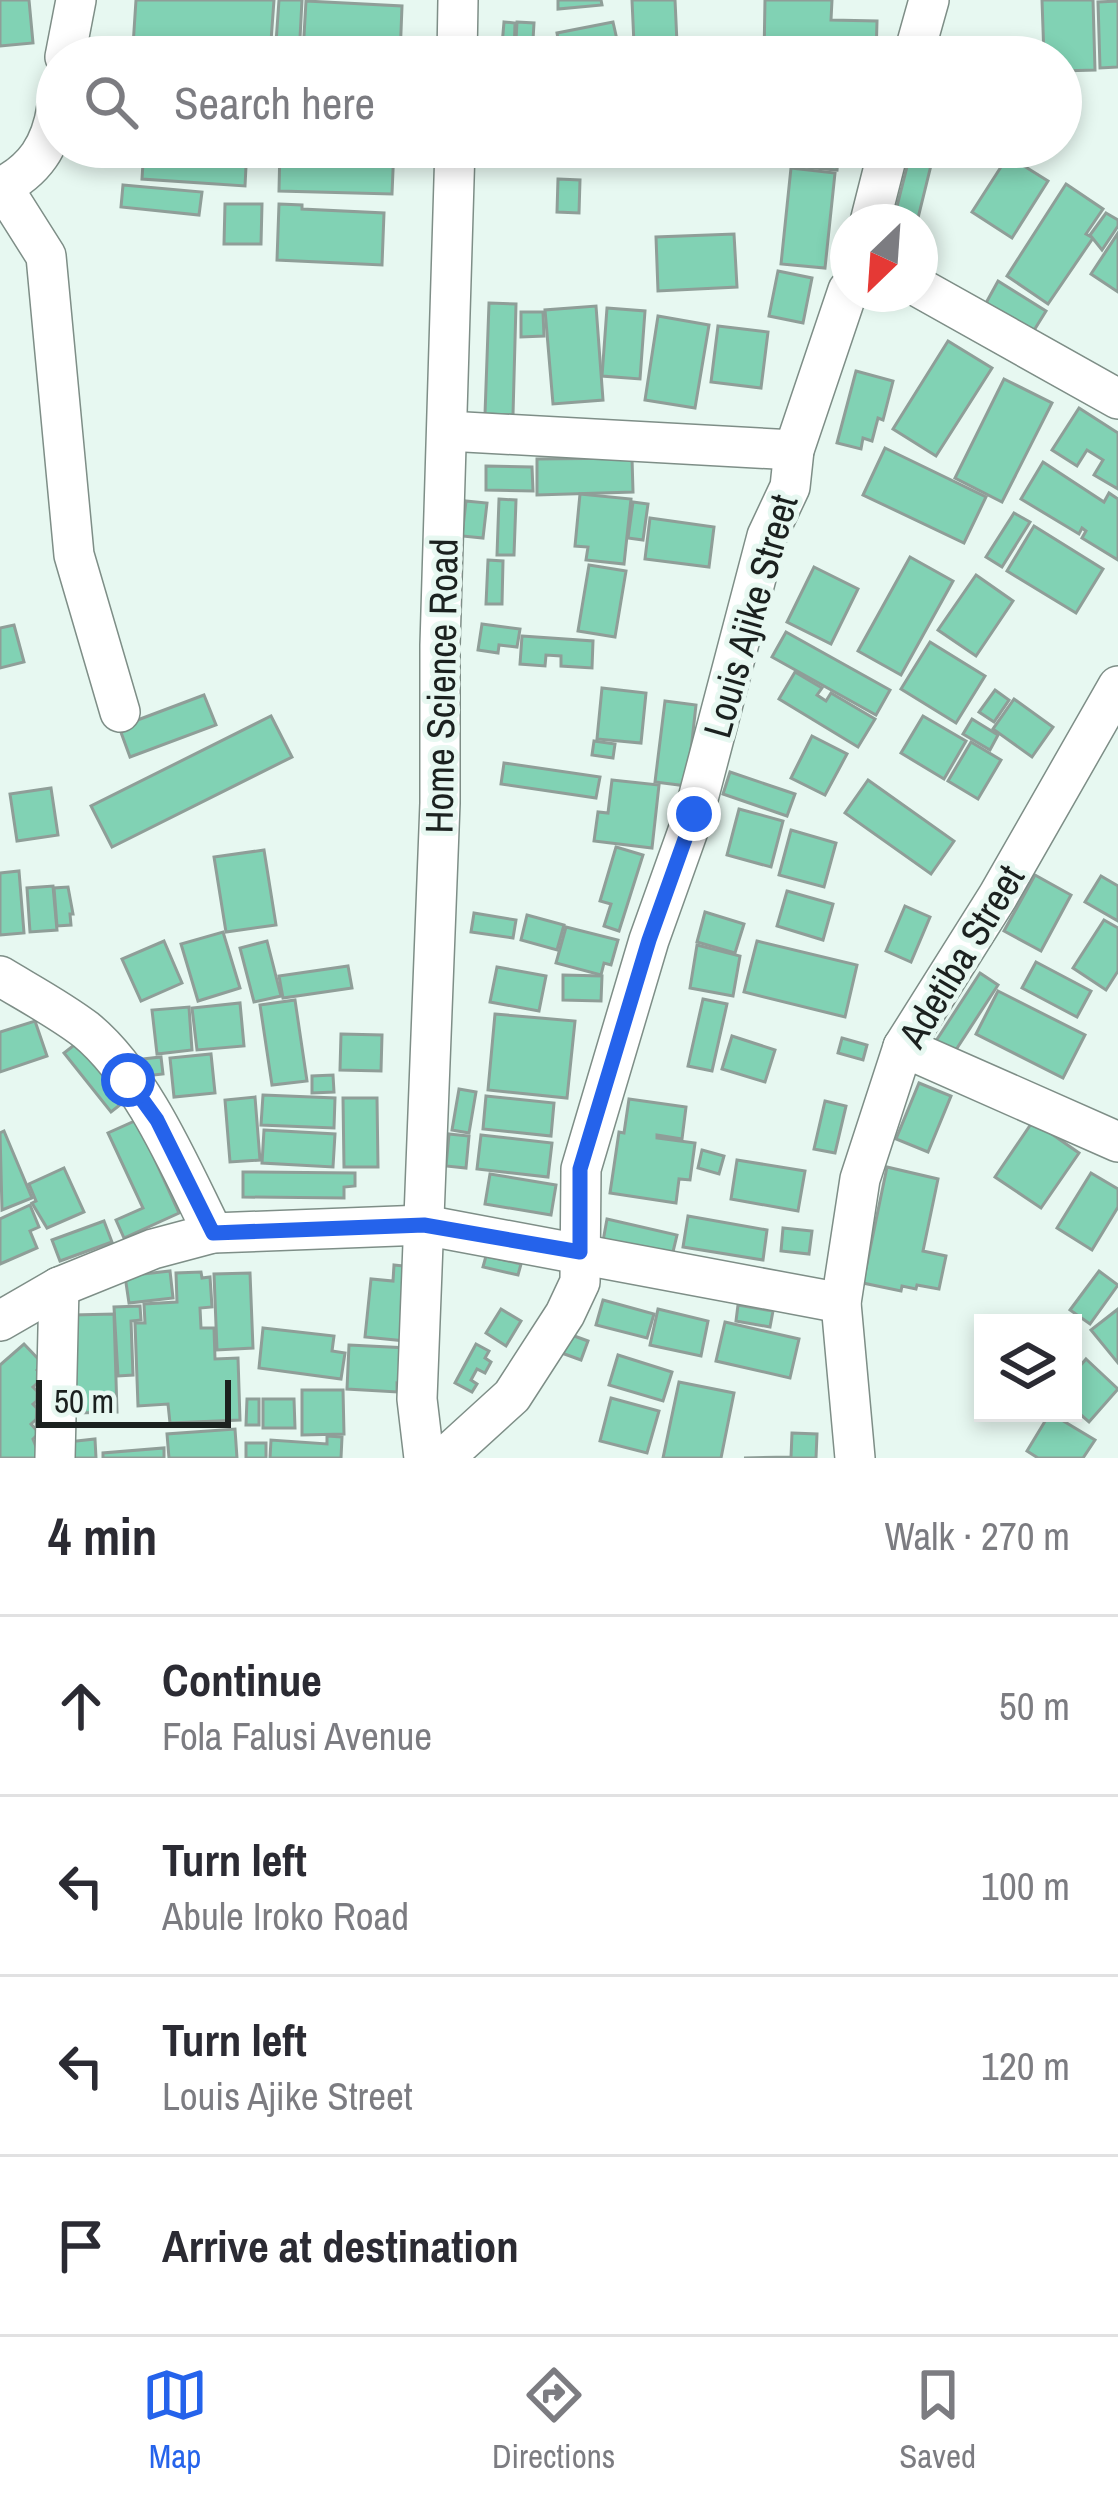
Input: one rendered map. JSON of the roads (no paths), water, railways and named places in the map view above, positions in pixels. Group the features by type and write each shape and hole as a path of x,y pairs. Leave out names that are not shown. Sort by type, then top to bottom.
{"street":[{"path":"69,36 76,0"},
{"path":"457,36 458,0"},
{"path":"919,36 929,0"},
{"path":"36,163 2,188 46,256 74,555 119,712"},
{"name":"Home Science Road","path":"424,1458 417,1399 440,803 454,168"},
{"path":"875,204 884,168"},
{"path":"938,298 1118,400"},
{"name":"Louis Ajike Street","path":"462,1450 512,1396 580,1282 580,1169 649,940 694,814 748,599 767,536 790,487 794,450 841,312"},
{"path":"447,431 794,450"},
{"name":"Adetiba Street","path":"855,1458 841,1304 860,1178 903,1047 998,896 1102,748 1118,686"},
{"path":"1,977 88,1032 157,1120 213,1233"},
{"path":"903,1047 1118,1142"},
{"path":"0,1321 58,1286 153,1249 213,1233 424,1225 841,1304"},
{"path":"55,1458 58,1286"}]}
